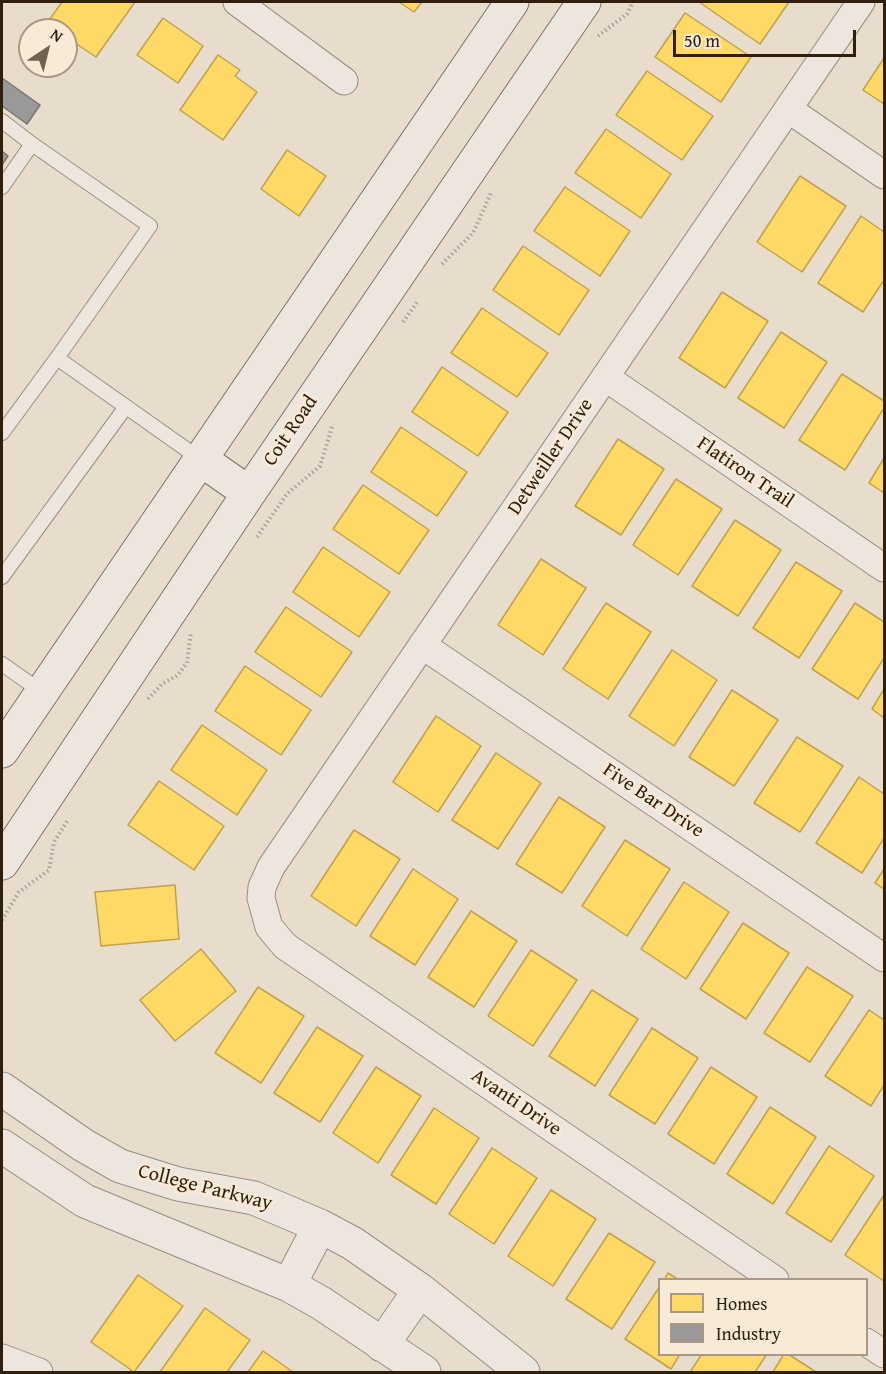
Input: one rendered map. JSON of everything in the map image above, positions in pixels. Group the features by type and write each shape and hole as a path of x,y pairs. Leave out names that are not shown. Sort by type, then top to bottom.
{"main road":[{"path":"2,751 512,2"},
{"name":"Coit Road","path":"2,863 249,493 584,2"},
{"path":"200,459 249,493"},
{"name":"College Parkway","path":"2,1089 83,1145 120,1166 178,1184 254,1198 320,1226 352,1244 420,1290 523,1372"},
{"path":"2,1146 85,1201 289,1286 321,1303 424,1372"},
{"path":"289,1286 320,1226"},
{"path":"382,1345 420,1290"}],"street":[{"path":"237,2 344,81"},
{"name":"Detweiller Drive","path":"265,920 261,898 262,887 271,867 861,2"},
{"path":"788,109 885,175"},
{"name":"Flatiron Trail","path":"605,377 885,568"},
{"name":"Five Bar Drive","path":"422,645 885,958"},
{"name":"Avanti Drive","path":"265,920 273,934 285,946 772,1278"},
{"path":"868,1343 885,1354"},
{"path":"2,1358 39,1372"}],"lane":[{"path":"2,122 150,226 2,433"},
{"path":"2,187 32,144"},
{"path":"57,358 124,408 200,459"},
{"path":"2,577 124,408"},
{"path":"2,664 42,692"}],"path":[{"path":"596,37 627,14 633,2"},
{"path":"440,266 473,233 480,214 496,185"},
{"path":"400,326 419,298"},
{"path":"253,543 287,494 320,466 332,424 339,415"},
{"path":"145,702 162,684 178,675 187,663 191,650 191,631"},
{"path":"2,921 19,892 49,870 54,842 73,812"}],"building: Homes":[{"path":"62,2 135,2 96,57 78,45 78,18 51,18"},
{"path":"399,2 422,2 414,12"},
{"path":"699,2 789,2 760,44"},
{"path":"685,13 751,57 721,102 655,57"},
{"path":"163,18 203,46 178,83 137,55"},
{"path":"218,55 240,70 235,76 257,92 223,140 180,110"},
{"path":"884,58 884,104 863,90"},
{"path":"647,71 713,116 682,160 616,115"},
{"path":"606,129 671,174 641,218 575,173"},
{"path":"287,150 326,176 299,216 261,189"},
{"path":"800,176 846,206 802,272 757,242"},
{"path":"565,187 630,231 600,276 534,231"},
{"path":"861,216 884,232 884,280 863,312 818,283"},
{"path":"523,246 589,290 559,335 493,290"},
{"path":"722,292 768,321 725,388 679,358"},
{"path":"482,308 548,353 517,397 451,353"},
{"path":"781,332 827,362 784,428 738,398"},
{"path":"442,367 508,412 478,456 412,412"},
{"path":"842,374 884,401 884,408 845,470 799,440"},
{"path":"401,427 467,472 437,516 371,472"},
{"path":"618,439 664,469 621,535 575,506"},
{"path":"884,458 884,493 869,483"},
{"path":"676,479 722,509 678,575 633,545"},
{"path":"363,485 429,530 399,574 333,529"},
{"path":"735,520 781,550 738,616 692,586"},
{"path":"323,547 390,592 359,637 293,592"},
{"path":"541,559 586,588 543,655 498,625"},
{"path":"796,562 842,591 799,658 753,628"},
{"path":"606,603 651,632 608,699 563,669"},
{"path":"855,603 884,622 884,658 858,699 812,669"},
{"path":"286,607 352,652 321,697 255,652"},
{"path":"672,650 717,680 674,746 629,716"},
{"path":"245,666 311,710 281,755 215,711"},
{"path":"884,689 884,718 872,709"},
{"path":"732,690 778,720 734,786 689,757"},
{"path":"436,716 481,746 438,812 393,782"},
{"path":"202,725 267,770 237,815 171,770"},
{"path":"797,737 843,766 800,832 754,803"},
{"path":"496,753 541,783 498,849 452,820"},
{"path":"859,777 884,794 884,838 862,873 816,843"},
{"path":"159,781 224,826 194,870 128,825"},
{"path":"559,797 605,827 562,893 516,864"},
{"path":"354,830 400,859 356,926 311,896"},
{"path":"625,840 670,869 627,936 582,906"},
{"path":"413,869 458,899 415,965 370,936"},
{"path":"884,869 884,889 875,883"},
{"path":"684,882 729,912 686,979 641,949"},
{"path":"175,885 179,939 101,946 95,892"},
{"path":"471,911 517,941 474,1007 428,977"},
{"path":"743,923 789,953 746,1019 700,989"},
{"path":"201,949 236,991 175,1041 140,1000"},
{"path":"531,950 577,980 533,1046 488,1016"},
{"path":"807,967 853,996 810,1062 764,1033"},
{"path":"258,987 304,1016 261,1083 215,1053"},
{"path":"592,990 638,1019 595,1086 549,1056"},
{"path":"869,1010 884,1020 884,1085 871,1106 825,1076"},
{"path":"317,1027 363,1056 320,1122 274,1093"},
{"path":"652,1028 698,1058 655,1124 609,1095"},
{"path":"376,1067 421,1096 378,1163 333,1133"},
{"path":"711,1067 757,1097 714,1164 668,1134"},
{"path":"770,1107 816,1137 773,1204 727,1174"},
{"path":"434,1108 479,1138 436,1204 391,1175"},
{"path":"829,1146 874,1176 831,1242 786,1213"},
{"path":"492,1148 537,1178 494,1244 449,1214"},
{"path":"551,1190 596,1219 553,1286 508,1256"},
{"path":"884,1195 884,1281 845,1255"},
{"path":"609,1233 655,1262 612,1329 566,1299"},
{"path":"668,1273 676,1278 665,1278"},
{"path":"138,1275 183,1306 134,1372 91,1342"},
{"path":"658,1289 658,1356 679,1356 671,1369 625,1339"},
{"path":"205,1308 250,1340 227,1372 160,1372"},
{"path":"263,1351 293,1372 248,1372"},
{"path":"701,1356 766,1356 755,1372 690,1372"},
{"path":"783,1356 791,1356 816,1372 773,1372"}],"building: Industry":[{"path":"2,78 40,105 27,124 2,106"},
{"path":"2,151 8,156 2,165"}]}
